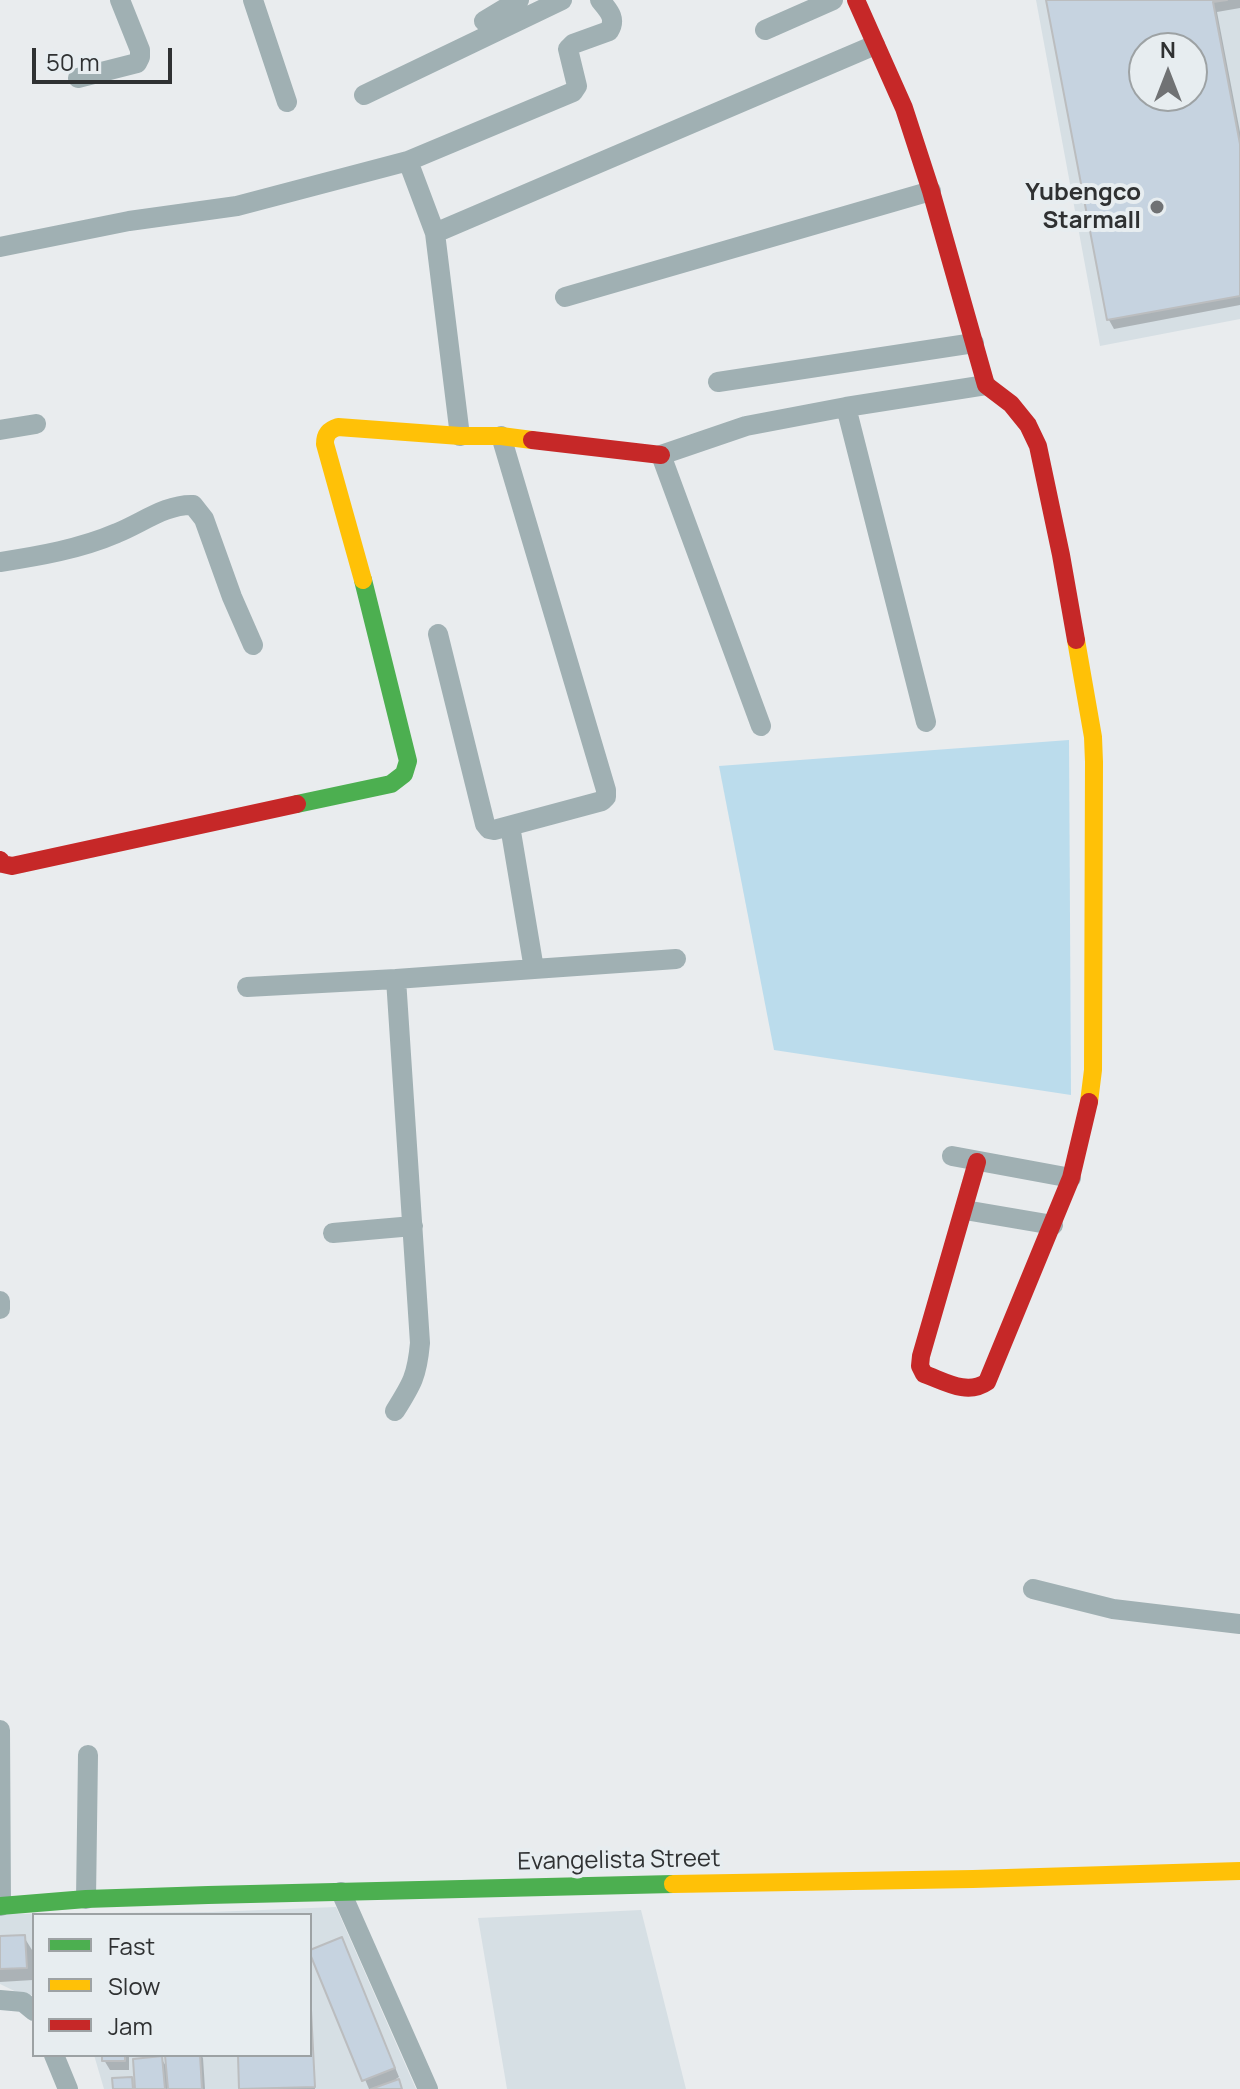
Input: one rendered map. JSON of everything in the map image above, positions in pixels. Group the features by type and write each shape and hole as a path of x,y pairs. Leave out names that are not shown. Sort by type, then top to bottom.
{"street":[{"path":"78,78 137,63 140,50 120,0"},
{"path":"253,0 287,102"},
{"path":"484,21 519,0"},
{"path":"364,95 562,0"},
{"path":"0,247 129,221 237,206 408,161 573,92 577,86 568,49 573,44 609,31 613,25 612,16 600,0"},
{"path":"765,30 833,0"},
{"path":"856,0 904,108 986,385 1011,404 1028,425 1038,446 1093,737 1093,1070 1088,1113 1071,1178 987,1382 981,1387 969,1389 924,1374 920,1366 977,1162"},
{"path":"435,233 875,45"},
{"path":"408,161 435,233 460,436"},
{"path":"565,297 931,191"},
{"path":"718,382 974,343"},
{"path":"0,860 12,866 391,784 404,774 408,761 325,437 329,430 338,427 501,436 661,455 746,426 986,385"},
{"path":"846,407 926,722"},
{"path":"0,430 36,424"},
{"path":"438,634 485,824 489,829 602,801 606,797 501,436"},
{"path":"661,455 761,726"},
{"path":"0,562 43,556 115,534 179,504 193,505 204,519 253,645"},
{"path":"510,826 534,969"},
{"path":"247,987 676,959"},
{"path":"395,1411 412,1383 418,1366 420,1343 396,979"},
{"path":"952,1156 1071,1178"},
{"path":"965,1210 1053,1225"},
{"path":"333,1233 413,1226"},
{"path":"0,1301 0,1309"},
{"path":"1033,1589 1113,1609 1240,1624"},
{"path":"0,1730 1,1906"},
{"path":"86,1899 88,1755"},
{"name":"Evangelista Street","path":"1,1906 86,1899 1240,1871"},
{"path":"341,1892 428,2089"},
{"path":"0,2000 23,2002 32,2009"},
{"path":"55,2057 68,2089"}],"shaded area":[{"name":"Yubengco Starmall","path":"1036,0 1240,0 1240,319 1100,346"},
{"path":"1069,740 1071,1095 774,1050 719,766"},
{"path":"336,1907 416,2089 104,2089 95,2057 312,2057 312,1913 106,1913"},
{"path":"641,1910 686,2089 507,2089 478,1918"},
{"path":"0,1914 32,1914 32,1995 27,1997 0,1984"}],"building":[{"name":"Yubengco Starmall","path":"1046,0 1227,0 1213,2 1240,144 1240,296 1107,320"},
{"path":"25,1935 27,1968 0,1969 0,1936"},
{"path":"342,1937 395,2068 362,2081 312,1959 312,1949"},
{"path":"312,2029 315,2087 239,2089 238,2057 312,2057"},
{"path":"102,2057 125,2057 125,2061 102,2061"},
{"path":"162,2057 165,2089 135,2089 133,2059"},
{"path":"165,2057 200,2057 202,2089 168,2089"},
{"path":"132,2077 133,2089 113,2089 112,2078"},
{"path":"399,2079 402,2089 371,2089"}],"traffic: fast":[{"path":"297,804 391,784 404,774 408,761 363,580"},
{"path":"0,1906 86,1899 208,1895 673,1884"}],"traffic: slow":[{"path":"363,580 325,444 330,431 338,427 532,440"},
{"path":"1076,640 1093,737 1094,762 1093,1070 1089,1102"},
{"path":"673,1884 1240,1871"}],"traffic: jam":[{"path":"856,0 904,108 986,385 1011,404 1028,425 1038,446 1076,640"},
{"path":"532,440 661,455"},
{"path":"0,860 12,866 297,804"},
{"path":"977,1162 920,1366 924,1374 972,1388 987,1382 1071,1178 1089,1102"}],"place":[{"name":"Yubengco Starmall","path":"1157,207"}]}
